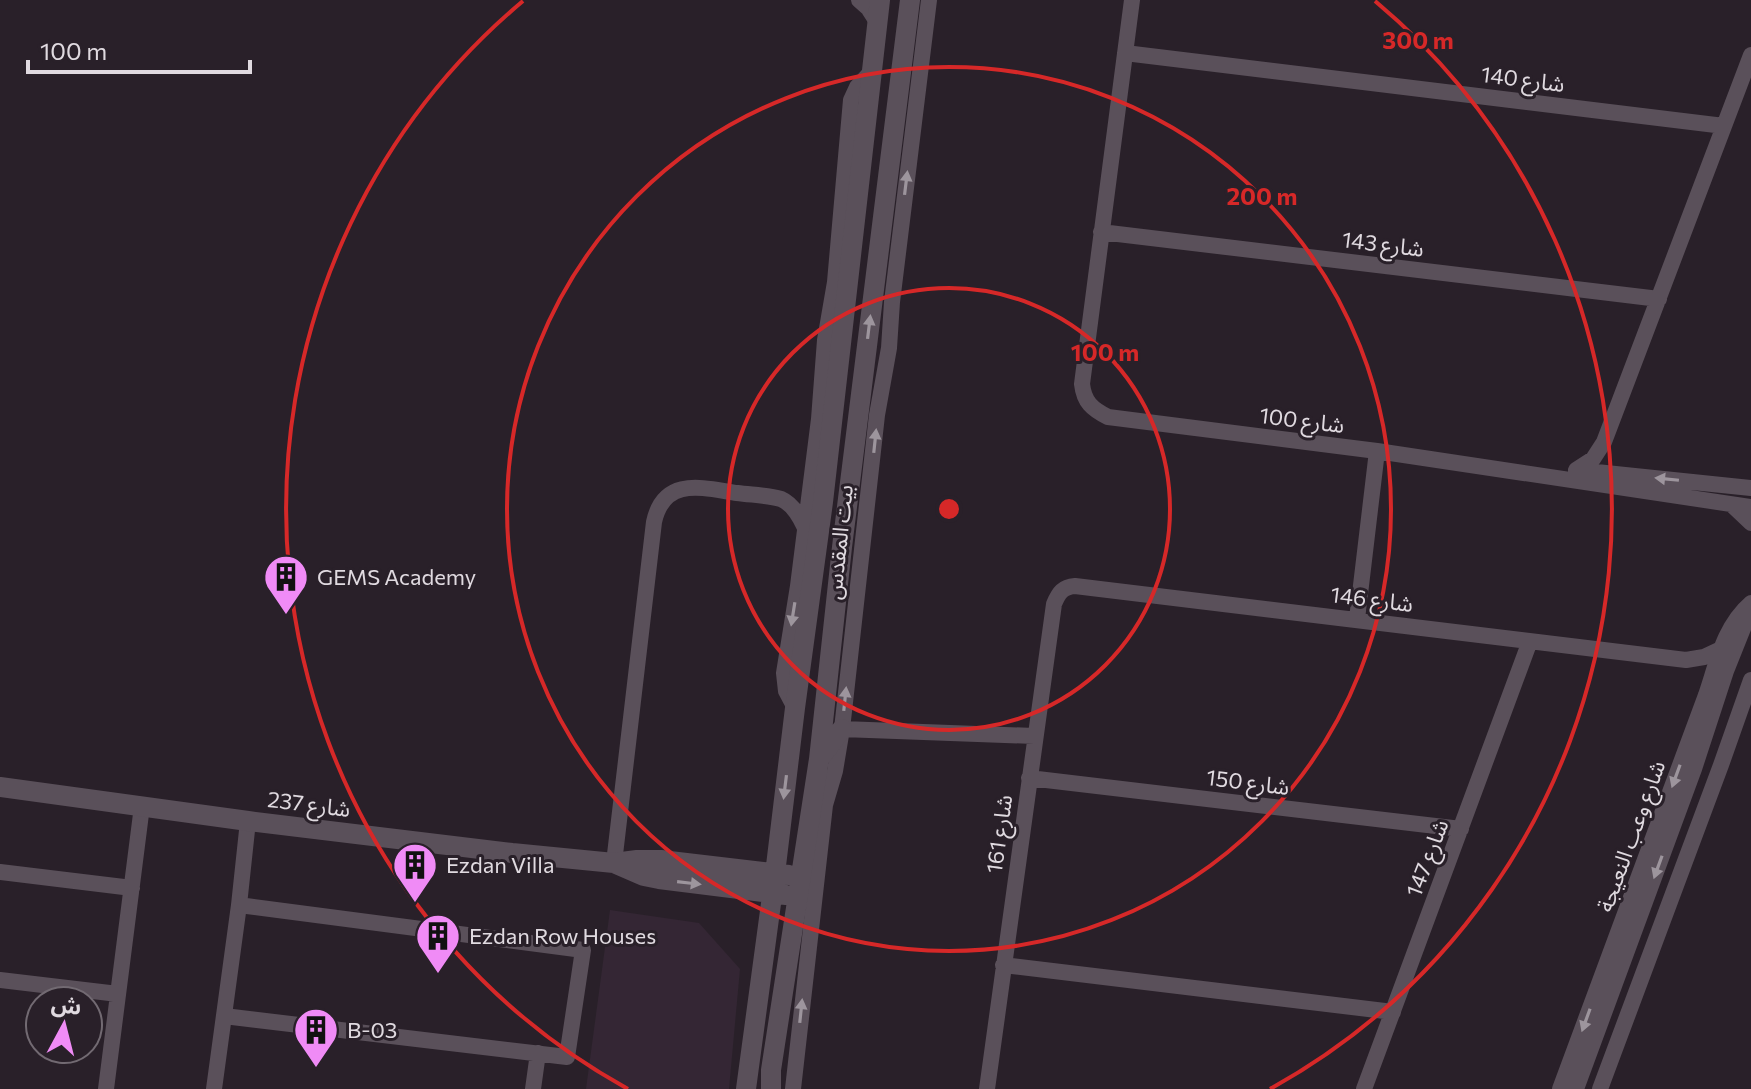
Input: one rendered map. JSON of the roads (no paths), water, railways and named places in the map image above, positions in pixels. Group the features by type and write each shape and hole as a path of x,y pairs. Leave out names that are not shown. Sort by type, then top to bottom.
{"street":[{"path":"859,0 877,22"},
{"name":"بيت المقدس","path":"746,1089 823,502 880,0"},
{"path":"887,184 883,124 896,13 893,0"},
{"name":"بيت المقدس","path":"771,1089 771,1070 819,759 842,547 910,0"},
{"name":"بيت المقدس","path":"793,1089 825,805 842,729 877,415 889,348 929,0"},
{"path":"1101,232 1132,0"},
{"name":"شارع 140","path":"1125,53 1724,126"},
{"path":"1576,470 1593,459 1604,442 1751,55"},
{"name":"بيت المقدس","path":"795,708 786,691 784,673 819,419 851,100 857,87 872,71"},
{"name":"شارع 143","path":"1101,232 1659,299"},
{"name":"شارع 100","path":"1101,232 1082,384 1087,403 1108,417 1377,451 1751,507"},
{"path":"1604,442 1606,459 1616,473"},
{"path":"1357,619 1377,451"},
{"name":"شارع 100","path":"1515,471 1576,470 1749,486"},
{"path":"614,863 656,513 665,498 688,487 782,499 810,482"},
{"path":"782,499 795,510 805,528"},
{"path":"1731,504 1751,523"},
{"name":"شارع 146","path":"1063,589 1075,586 1676,659 1695,659 1721,649"},
{"name":"شارع 161","path":"987,1089 1054,604 1063,589"},
{"name":"شارع وعب النعيجة","path":"1560,1089 1721,649 1737,617 1751,603"},
{"name":"شارع وعب النعيجة","path":"1576,1089 1751,609"},
{"name":"شارع 147","path":"1364,1089 1530,641"},
{"path":"1676,659 1697,676 1706,695"},
{"path":"1600,1089 1751,680"},
{"path":"819,759 842,729 1034,736"},
{"name":"شارع 150","path":"1029,778 1461,829"},
{"name":"شارع 237","path":"0,787 248,821 614,863 659,879 799,886"},
{"path":"106,1089 142,806"},
{"path":"214,1089 248,821"},
{"path":"0,872 132,888"},
{"path":"224,1016 567,1057 583,950 239,905"},
{"path":"1003,965 1393,1012"},
{"path":"0,980 118,994"},
{"path":"533,1089 538,1053"}],"place":[{"name":"GEMS Academy","path":"286,616"},
{"name":"Ezdan Villa","path":"415,904"},
{"name":"Ezdan Row Houses","path":"438,975"},
{"name":"B-03","path":"316,1069"}]}
